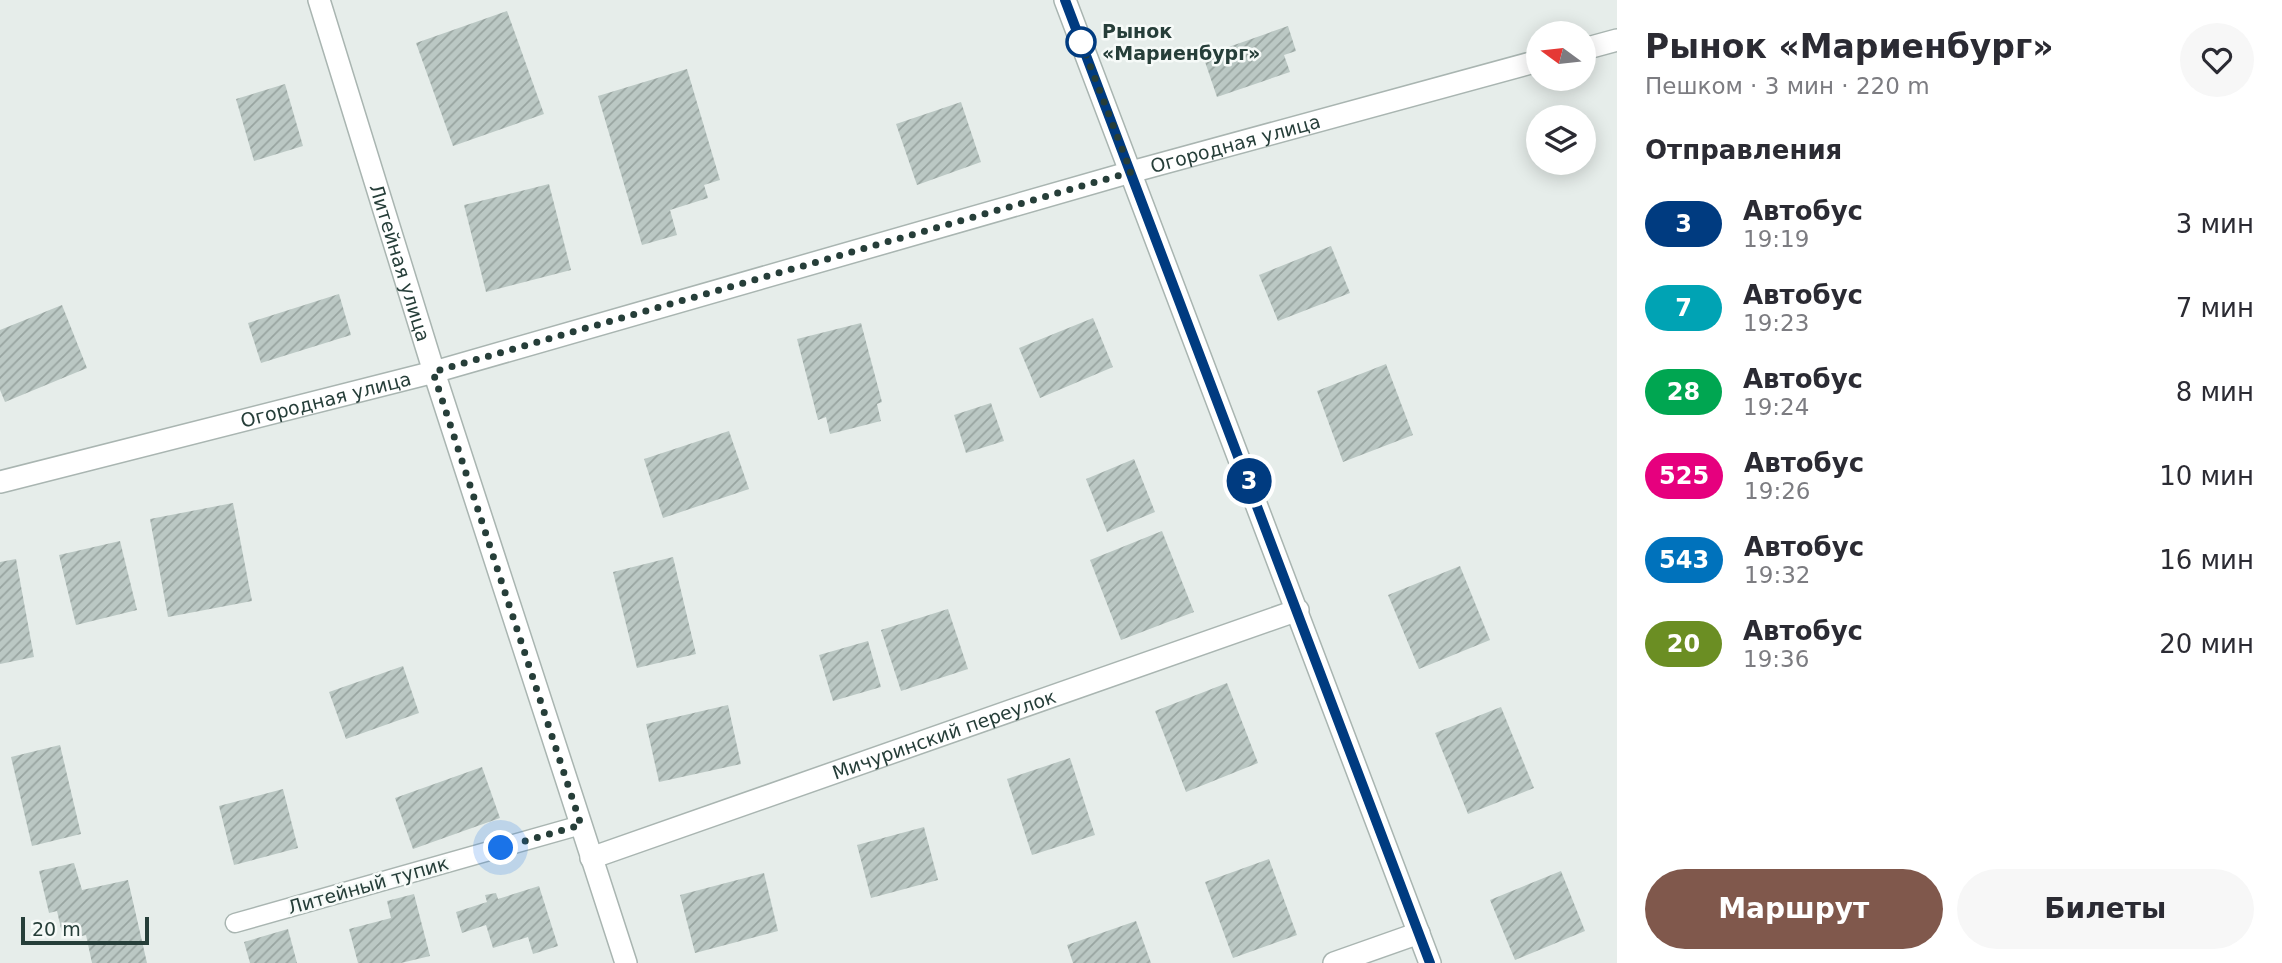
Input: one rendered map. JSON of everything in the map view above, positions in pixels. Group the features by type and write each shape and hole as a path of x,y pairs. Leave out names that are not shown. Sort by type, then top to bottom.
{"street":[{"name":"Литейная улица","path":"319,0 433,372 626,963"},
{"path":"1065,0 1430,963"},
{"path":"1596,46 1617,40"},
{"name":"Огородная улица","path":"0,482 433,372 1131,172 1526,64"},
{"name":"Мичуринский переулок","path":"591,858 1298,610"},
{"path":"1334,963 1419,933"}],"lane":[{"name":"Литейный тупик","path":"235,923 581,825"}],"building":[{"path":"507,11 544,114 453,146 416,43"},
{"path":"1288,26 1296,51 1284,55 1290,72 1217,97 1203,56"},
{"path":"687,69 720,180 704,185 708,198 670,210 677,235 642,245 598,96"},
{"path":"285,84 303,146 254,161 236,99"},
{"path":"961,102 981,162 917,185 896,124"},
{"path":"549,184 571,270 486,292 464,205"},
{"path":"1331,246 1350,293 1278,321 1259,275"},
{"path":"339,294 351,335 261,363 248,323"},
{"path":"62,305 87,368 5,402 0,390 0,330"},
{"path":"1093,318 1113,367 1040,398 1019,348"},
{"path":"861,323 882,402 877,404 881,421 830,434 826,417 818,420 797,339"},
{"path":"1386,364 1413,435 1343,462 1317,391"},
{"path":"991,403 1004,441 966,453 954,415"},
{"path":"729,431 749,489 663,518 644,459"},
{"path":"1134,459 1155,512 1107,532 1086,479"},
{"path":"233,503 252,601 168,617 150,519"},
{"path":"1162,531 1194,612 1121,640 1090,560"},
{"path":"120,541 137,610 76,625 59,555"},
{"path":"673,557 696,654 637,668 613,572"},
{"path":"16,559 34,657 0,664 0,562"},
{"path":"1460,566 1490,640 1419,669 1388,595"},
{"path":"948,609 968,669 901,691 881,630"},
{"path":"868,641 881,687 833,701 819,655"},
{"path":"403,666 419,713 346,739 329,692"},
{"path":"1227,683 1258,763 1186,792 1155,711"},
{"path":"728,705 741,764 659,782 646,724"},
{"path":"1501,707 1534,788 1468,814 1435,733"},
{"path":"60,745 81,834 32,846 11,757"},
{"path":"1070,758 1095,835 1032,855 1007,779"},
{"path":"482,767 500,818 413,849 395,798"},
{"path":"283,789 298,848 234,865 219,806"},
{"path":"924,827 938,880 871,898 857,845"},
{"path":"1269,859 1297,935 1233,958 1205,882"},
{"path":"74,863 82,890 128,880 147,963 92,963 86,935 82,936 80,929 62,933 57,911 49,913 39,871"},
{"path":"1561,871 1585,931 1515,960 1490,900"},
{"path":"764,873 778,931 695,953 680,895"},
{"path":"539,886 558,946 533,954 528,937 493,948 486,925 462,933 456,912 487,902 485,895 496,893 498,899"},
{"path":"414,894 430,956 401,963 358,963 349,929 391,918 387,901"},
{"path":"1136,921 1151,963 1073,963 1067,945"},
{"path":"288,929 297,963 250,963 244,942"}],"bus line":[{"name":"3","path":"1065,0 1430,963"}],"place":[{"name":"Рынок «Мариенбург»","path":"1081,42"}],"route":[{"path":"501,848 581,825 433,372 1131,172 1081,42"}]}
